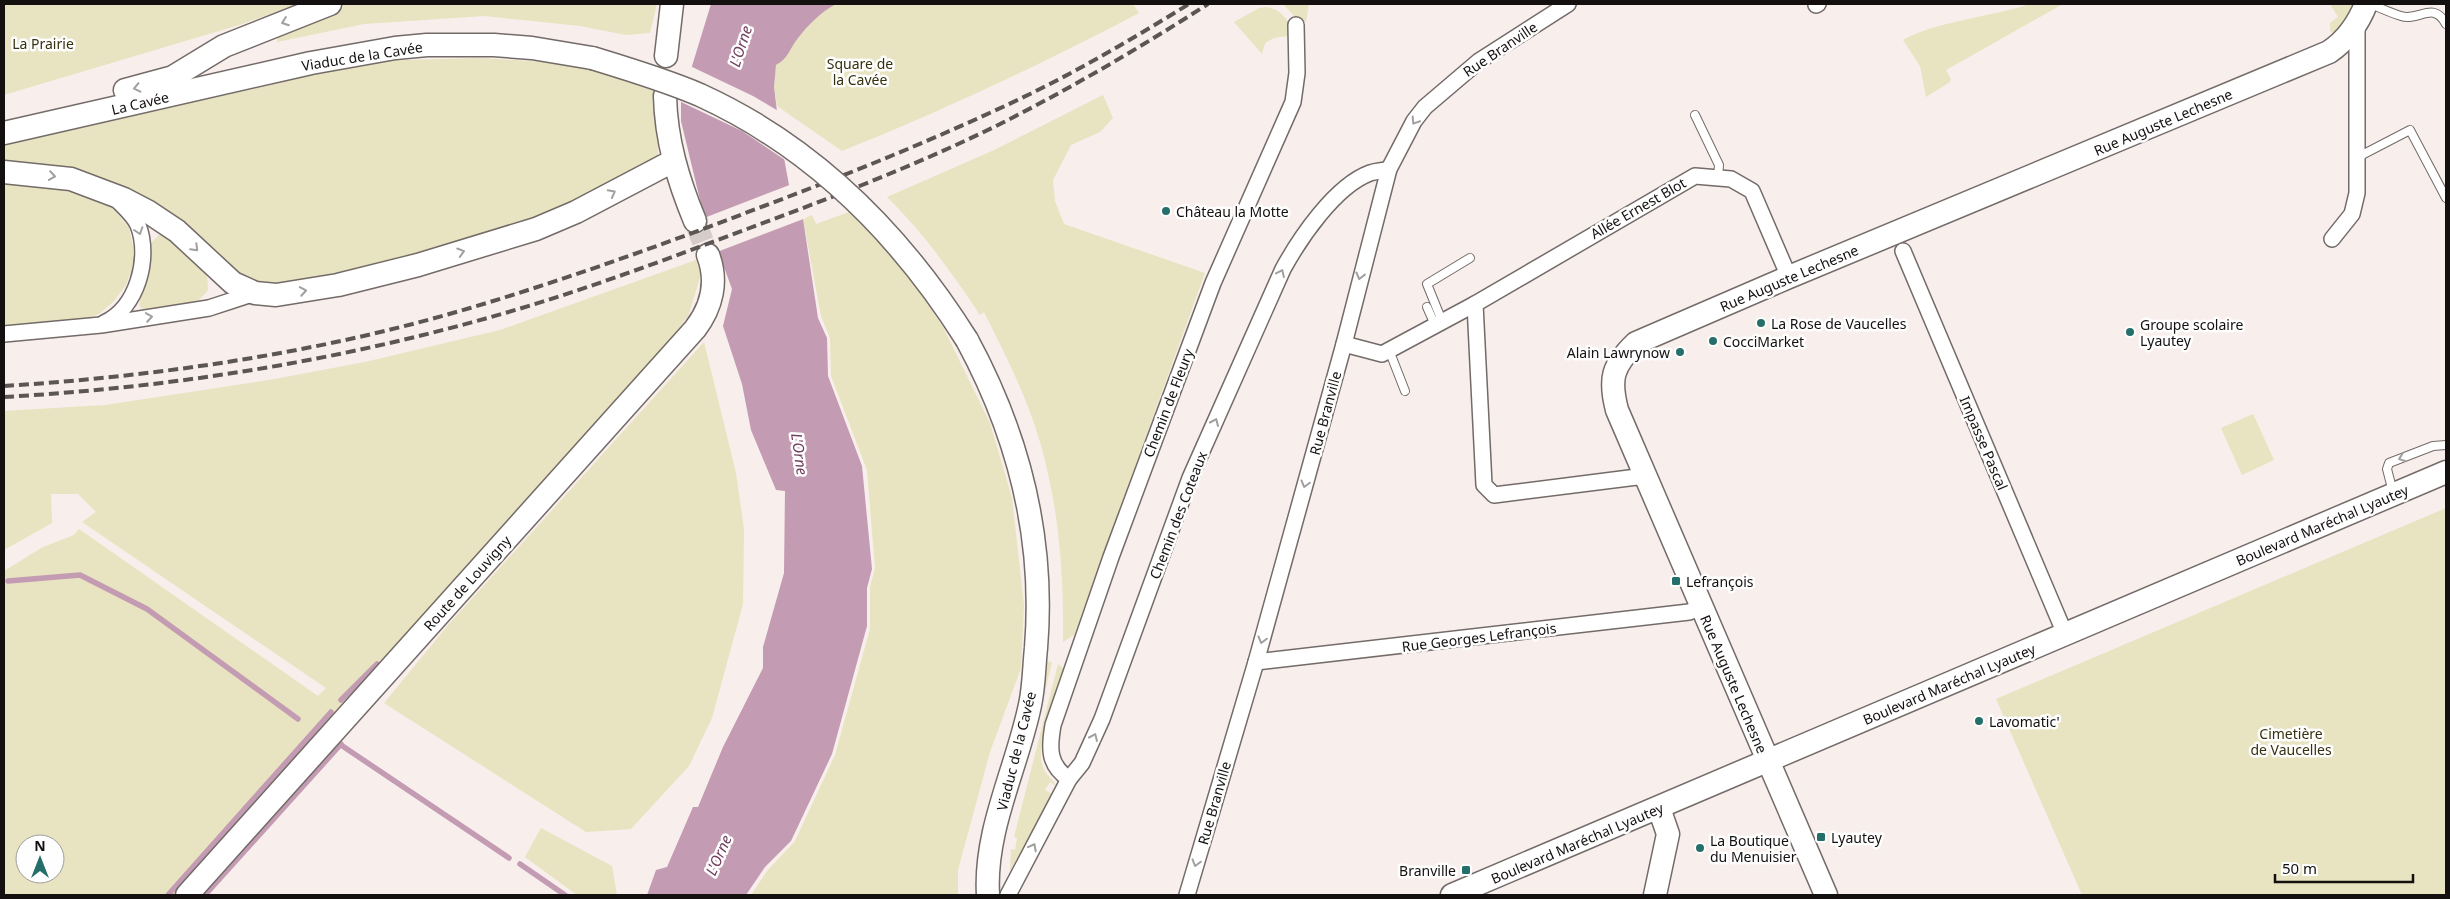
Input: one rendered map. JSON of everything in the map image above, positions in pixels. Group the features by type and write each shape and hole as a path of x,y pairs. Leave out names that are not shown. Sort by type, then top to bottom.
{"main road":[{"path":"4,118 150,85 173,77 224,46 330,4"},
{"path":"666,56 672,4"},
{"name":"Rue Auguste Lechesne","path":"1826,895 1767,762 1646,476 1613,395 1613,373 1625,354 1636,343 1789,277 2328,52 2339,45 2356,24 2366,4"},
{"name":"Viaduc de la Cavée","path":"275,71 358,54 427,45 463,44 532,48 592,58 650,76 699,95 759,127 817,166 851,196 900,246 932,287 967,340 1001,410 1018,459 1032,520 1038,588 1038,615 1031,704 990,846 987,878 988,895"},
{"name":"La Cavée","path":"4,133 275,71"},
{"path":"665,96 673,162 695,221"},
{"path":"4,172 71,179 110,193 162,220 186,239 233,283 255,294 276,295 338,285 418,265 536,229 576,212 673,162"},
{"name":"Route de Louvigny","path":"186,895 695,329 703,319 712,295 713,274 708,255"},
{"name":"Boulevard Maréchal Lyautey","path":"1452,895 2446,472"},
{"path":"1655,895 1668,834 1659,808"}],"street":[{"name":"Rue Branville","path":"1187,895 1256,662 1344,344 1389,169 1414,121 1424,107 1479,62 1568,4"},
{"path":"2332,239 2352,214 2357,194 2356,24"},
{"name":"Chemin de Fleury","path":"1070,779 1058,770 1051,758 1050,745 1053,725 1111,557 1213,283 1293,102 1297,73 1296,25"},
{"name":"Chemin des Coteaux","path":"1008,895 1070,779 1082,763 1102,719 1190,478 1283,269 1298,242 1331,202 1353,183 1369,173 1389,169"},
{"name":"Allée Ernest Blot","path":"1344,344 1382,354 1475,304 1695,176 1731,178 1752,191 1789,277"},
{"path":"101,325 110,320 132,293 141,273 144,251 137,223 110,193"},
{"name":"Impasse Pascal","path":"1903,251 2065,634"},
{"path":"4,334 101,325 210,308 255,294"},
{"path":"1475,304 1484,485 1494,495 1646,476"},
{"name":"Rue Georges Lefrançois","path":"1256,662 1689,612 1702,607"}],"lane":[{"path":"2371,4 2402,16 2433,12 2442,15 2446,24"},
{"path":"1695,115 1719,164 1718,177"},
{"path":"2358,157 2410,130 2446,198"},
{"path":"1439,323 1426,284 1470,258"},
{"path":"1426,307 1439,323"},
{"path":"1389,350 1404,391"},
{"path":"2393,494 2387,469 2389,463 2433,446 2446,445"}],"green space":[{"name":"La Prairie","path":"4,4 298,4 239,25 4,95"},
{"path":"343,4 657,4 650,33 626,35 580,26 485,16 364,24 277,42 277,31"},
{"name":"Square de la Cavée","path":"835,4 1133,4 1139,13 992,86 842,151 777,106 774,87 776,65 786,56 794,42 806,28"},
{"path":"1283,4 1309,4 1306,22 1298,20"},
{"path":"2030,4 2063,4 1946,70 1951,79 1950,82 1926,97 1920,66 1903,40 1932,28"},
{"path":"2330,4 2353,4 2346,20 2333,33 2330,31 2330,23 2338,17"},
{"path":"1266,7 1282,14 1291,29 1287,36 1274,38 1265,43 1262,54 1234,22 1259,8"},
{"path":"479,58 548,62 588,68 657,92 658,155 632,173 552,216 383,268 266,287 243,279 110,183 56,165 4,160 4,143 162,107 268,86 300,76 371,61"},
{"path":"1103,95 1113,118 1100,132 1071,145 1053,180 1055,201 1064,224 1205,273 1074,635 1063,642 1061,566 1056,516 1040,442 1029,409 984,312 980,315 936,253 913,224 887,197 992,151"},
{"path":"4,183 67,188 110,205 129,228 133,246 133,265 126,285 114,301 99,314 74,323 4,326"},
{"path":"849,212 884,248 911,280 943,327 990,423 1012,498 1024,605 1021,668 990,752 958,870 958,895 751,895 767,871 795,841 835,755 870,629 870,587 875,568 867,470 831,376 830,338 821,316 803,219 812,215 816,224"},
{"path":"161,233 182,249 207,273 208,290 199,300 149,312 140,307 140,298 148,276 152,242"},
{"path":"696,260 701,274 689,314 656,362 433,604 353,698 175,895 4,895 4,571 43,547 74,535 79,529 318,696 326,688 82,522 96,512 78,494 51,494 52,523 4,550 4,411 105,405 269,380 365,362 500,330"},
{"path":"704,342 736,473 744,529 743,604 712,718 689,766 631,829 586,832 384,703 449,624"},
{"path":"2253,414 2274,460 2242,475 2221,428"},
{"name":"Cimetière de Vaucelles","path":"2446,508 2446,895 2082,895 1996,699"},
{"path":"1044,661 1052,662 1040,713"},
{"path":"1058,664 1064,669 1044,731 1041,755 1043,768 1056,786 1050,782 1045,790 1052,794 1010,871 1011,849 1015,850 1017,838 1014,837"},
{"path":"541,828 612,866 617,895 577,895 525,857"}],"water":[{"name":"L'Orne","path":"711,4 836,4 810,24 786,56 776,65 774,87 789,185 803,219 818,318 827,338 828,376 862,466 872,569 867,588 867,626 832,754 791,841 765,867 746,895 647,895 656,870 667,867 693,807 698,807 723,747 763,668 763,647 784,573 785,491 776,490 751,430 742,384 723,326 732,289 701,204 681,121 681,102"}],"pier":[{"path":"688,65 753,96 780,112 788,162 742,131 679,101 683,72"},
{"path":"792,184 806,218 717,252 704,218"}],"waterway":[{"path":"8,581 80,575 147,609 298,719"},
{"path":"341,700 377,664"},
{"path":"168,895 331,712"},
{"path":"338,743 509,858"},
{"path":"205,895 341,744"},
{"path":"520,864 565,895"}],"tunnel":[{"path":"695,221 708,255"}],"railway":[{"path":"4,386 63,382 180,369 297,350 413,324 542,285 721,222 929,140 1050,84 1111,51 1189,4"},
{"path":"4,397 122,387 240,372 299,362 415,337 577,291 812,205 971,138 1081,81 1208,4"}],"place":[{"name":"Château la Motte","path":"1166,211"},
{"name":"La Rose de Vaucelles","path":"1761,323"},
{"name":"Groupe scolaire Lyautey","path":"2130,332"},
{"name":"CocciMarket","path":"1713,341"},
{"name":"Alain Lawrynow","path":"1680,352"},
{"name":"Lefrançois","path":"1676,581"},
{"name":"Lavomatic'","path":"1979,721"},
{"name":"Lyautey","path":"1821,837"},
{"name":"La Boutique du Menuisier","path":"1700,848"},
{"name":"Branville","path":"1466,870"}]}
